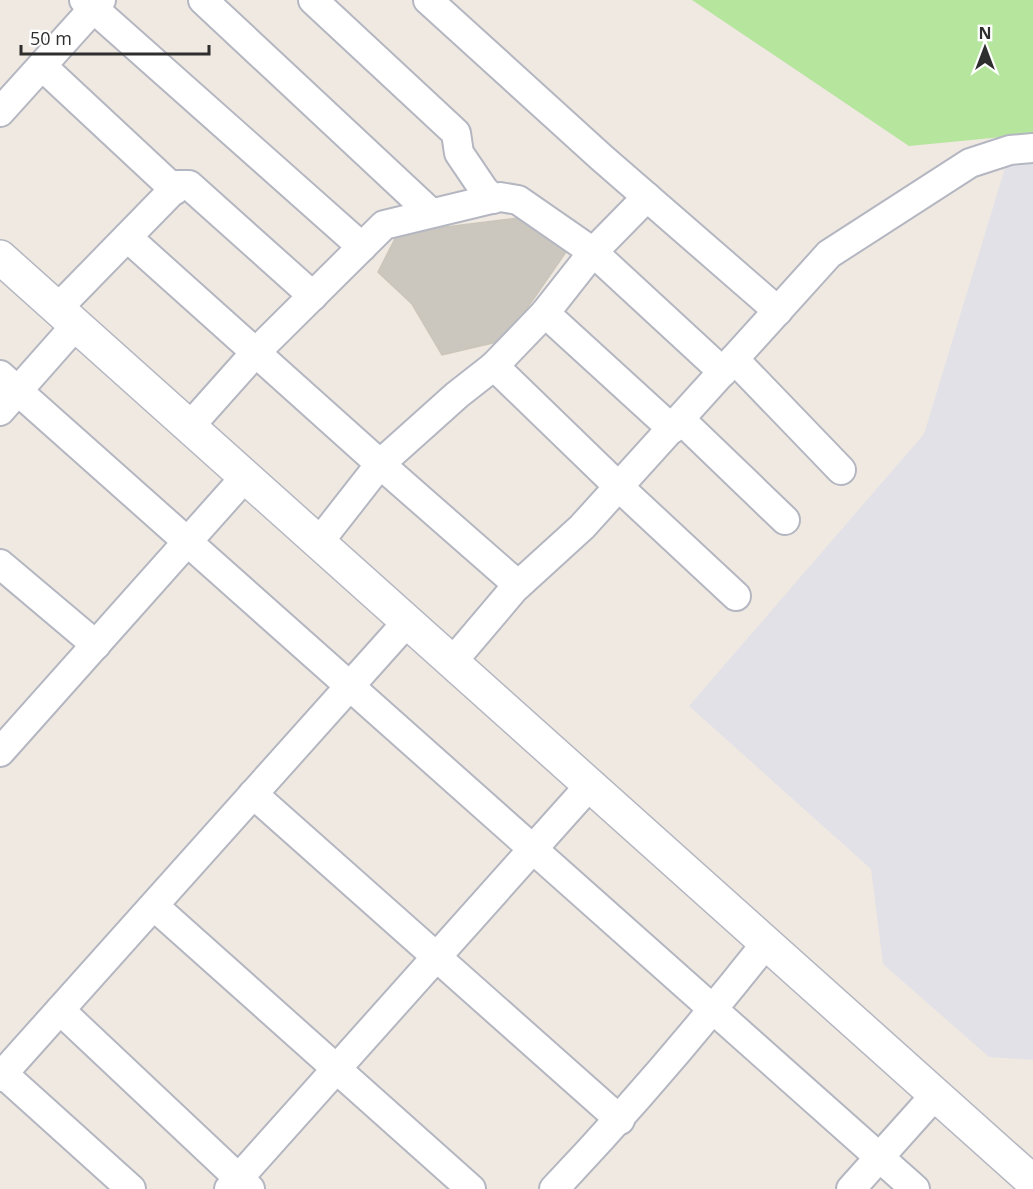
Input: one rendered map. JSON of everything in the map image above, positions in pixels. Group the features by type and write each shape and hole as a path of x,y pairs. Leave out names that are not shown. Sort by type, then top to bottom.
{"street":[{"path":"203,0 431,213"},
{"path":"313,0 456,133 459,153 484,190 493,199"},
{"path":"429,0 647,197 778,310"},
{"path":"0,112 42,66 93,3 362,247"},
{"path":"42,66 175,190"},
{"path":"453,661 519,585 582,527 619,487 829,254 970,163 1010,150 1033,148"},
{"path":"313,296 189,184 178,185 128,238 6,392 188,542 915,1189"},
{"path":"190,426 255,353 384,225 500,197 518,200 593,252 729,366 841,470"},
{"path":"319,542 380,464 457,395 494,366 545,313 593,252 647,197"},
{"path":"128,238 519,585"},
{"path":"0,257 1033,1182"},
{"path":"545,313 785,520"},
{"path":"494,366 736,596"},
{"path":"0,752 246,476"},
{"path":"0,564 96,645"},
{"path":"131,1189 1,1074 408,621"},
{"path":"60,1010 239,1186 336,1069 591,784"},
{"path":"253,794 620,1120"},
{"path":"154,906 471,1189"},
{"path":"554,1189 620,1120 714,1010 767,942"},
{"path":"851,1189 936,1094"}],"shaded area":[{"path":"1008,158 1033,160 1033,1060 989,1057 883,964 871,869 689,706 924,434"}],"green space":[{"path":"692,0 1033,0 1033,134 909,146"}],"building":[{"path":"518,218 566,252 505,340 442,355 412,304 378,272 398,233"}]}
